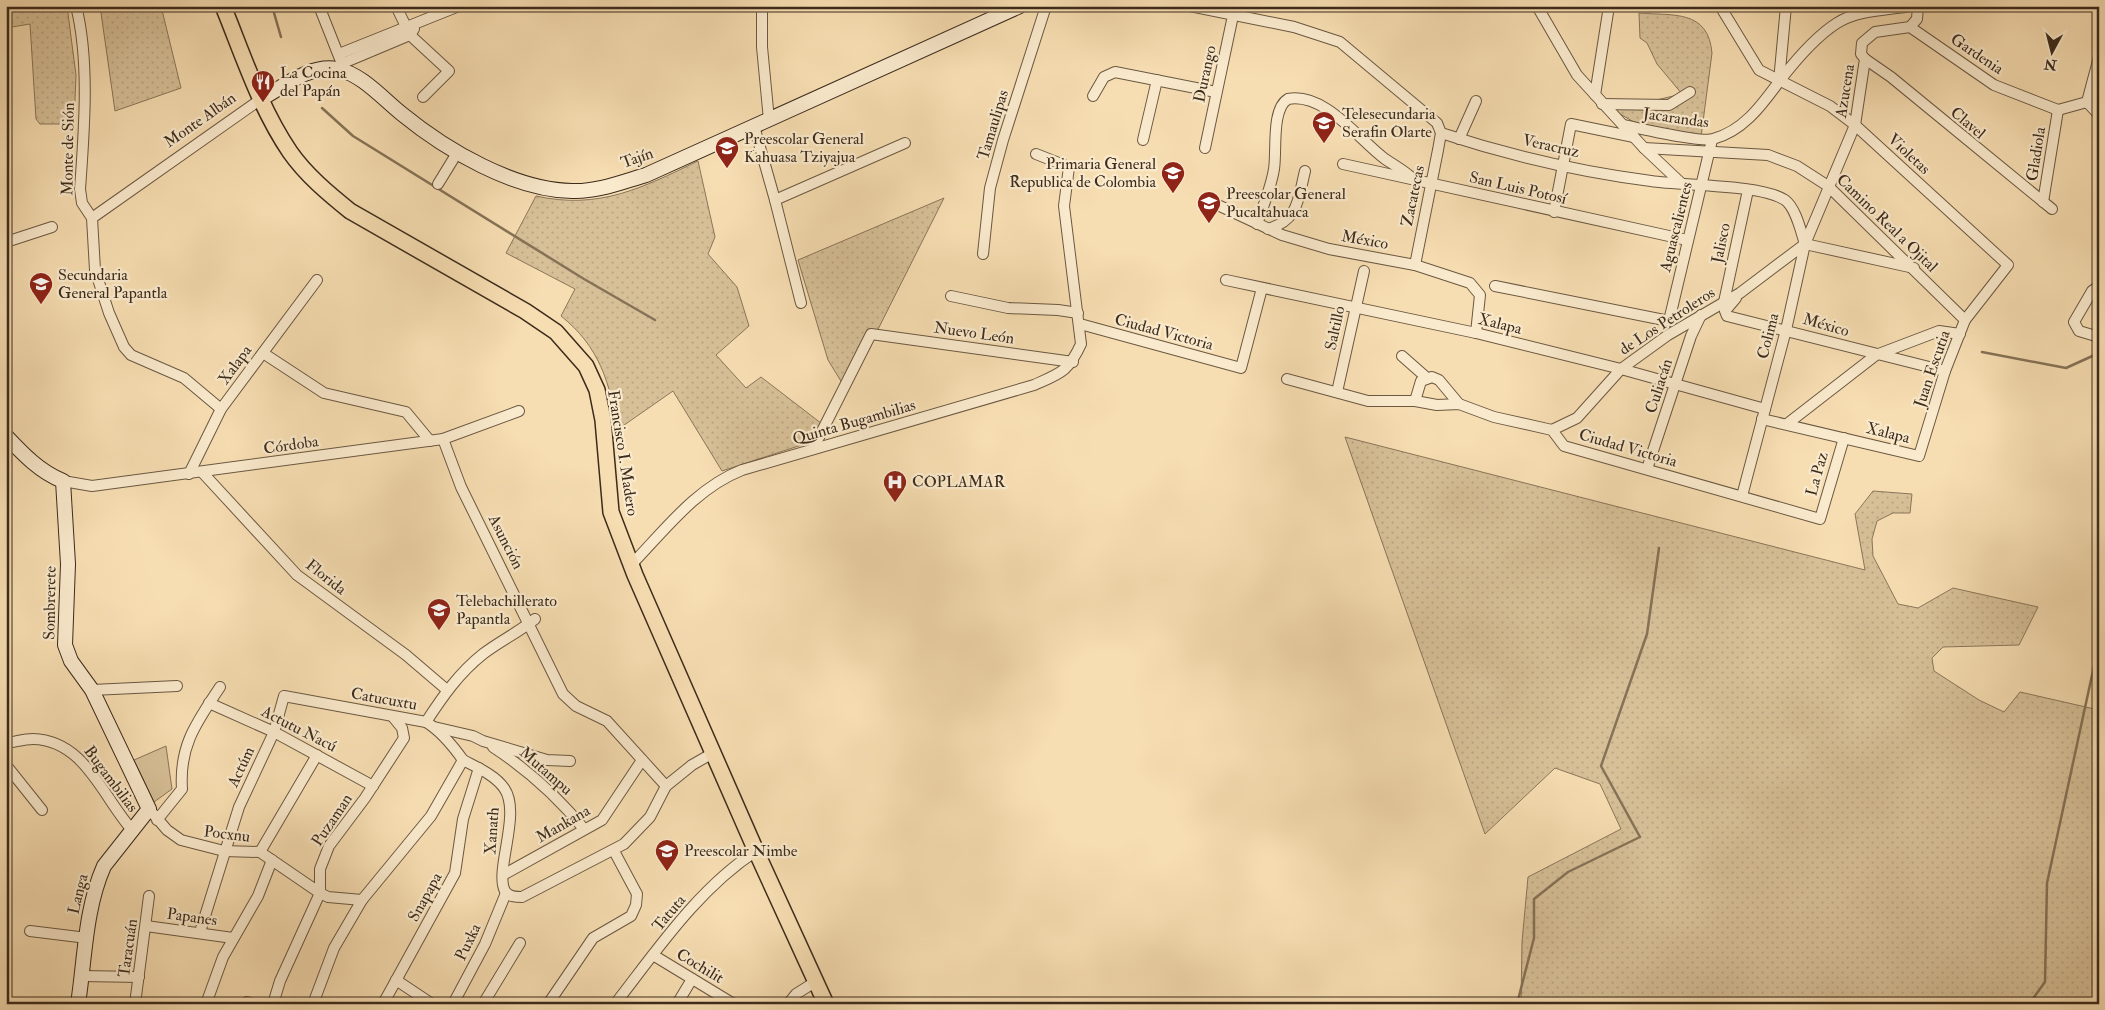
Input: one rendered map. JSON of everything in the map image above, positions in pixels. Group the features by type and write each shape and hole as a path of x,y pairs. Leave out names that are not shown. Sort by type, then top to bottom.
{"main road":[{"name":"Francisco I. Madero","path":"223,6 261,99 292,154 329,195 350,211 524,311 556,332 586,366 597,390 603,420 612,512 632,564 713,753 826,1004"},
{"name":"Tajín","path":"339,67 356,77 432,138 457,154 520,180 549,189 593,190 646,175 1020,6"},
{"name":"Monte Albán","path":"261,99 316,69 339,67"},
{"path":"6,436 24,455 50,476 64,481"},
{"name":"Sombrerete","path":"64,481 68,564 65,645 71,661 92,690 153,815"},
{"name":"Langa","path":"78,1004 89,918 104,866 133,831 153,815"}],"street":[{"name":"Monte de Sión","path":"76,6 79,19 85,90 80,189 82,203 92,218 95,270 109,313 124,347 130,355 184,378 221,410"},
{"path":"319,6 339,54 339,67"},
{"path":"396,6 407,30 449,70 423,97"},
{"path":"407,30 459,6"},
{"path":"762,6 762,47 769,120"},
{"name":"Tamaulipas","path":"983,254 990,188 1003,140 1046,6"},
{"path":"1190,6 1234,11 1340,42 1437,123 1441,133"},
{"name":"Jacarandas","path":"1537,6 1577,75 1623,125 1712,140 1730,132 1751,118 1779,81 1818,38 1838,23 1858,14 1911,6"},
{"path":"1595,95 1609,6"},
{"name":"Violetas","path":"1720,6 1759,70 1830,106 1855,125 2008,265 1965,319"},
{"path":"1779,81 1786,6"},
{"path":"1910,27 1917,19 1918,6"},
{"name":"Durango","path":"1205,148 1234,11"},
{"name":"Azucena","path":"1828,186 1855,125 1866,60 1860,48 1864,39 1875,32 1910,27"},
{"name":"Gardenia","path":"1910,27 1994,85 2058,110"},
{"name":"Monte Albán","path":"339,54 375,44 407,30"},
{"name":"Monte Albán","path":"339,67 375,44"},
{"path":"2086,102 2099,57"},
{"name":"Clavel","path":"1866,60 1891,77 2052,209"},
{"path":"1093,96 1104,77 1109,73 1115,72 1216,92"},
{"path":"1143,140 1157,80"},
{"path":"1602,104 1669,104 1690,92"},
{"name":"Monte Albán","path":"92,218 261,99"},
{"path":"1257,224 1274,168 1276,132 1281,105 1288,99 1307,100 1320,106 1355,130 1384,158 1414,179"},
{"path":"1459,139 1476,101"},
{"path":"2058,110 2086,102"},
{"path":"2086,102 2099,115"},
{"name":"Gladiola","path":"2043,202 2058,110"},
{"path":"1554,212 1571,124 1635,137"},
{"path":"1623,125 1681,183"},
{"path":"754,126 801,303"},
{"name":"Veracruz","path":"1441,133 1564,165 1652,182 1681,183 1767,192 1786,201 1796,218 1805,244"},
{"name":"Zacatecas","path":"1415,265 1441,133"},
{"name":"Aguascalientes","path":"1495,286 1669,321 1712,140"},
{"path":"775,200 905,143"},
{"name":"Camino Real a Ojital","path":"1644,148 1768,156 1797,166 1828,186 1965,319"},
{"path":"438,184 457,154"},
{"path":"1036,154 1069,167 1064,206 1071,280 1080,324 1081,344 1072,362"},
{"name":"San Luis Potosí","path":"1343,164 1687,240"},
{"path":"1268,229 1284,224 1291,217 1296,208 1305,171"},
{"name":"Colima","path":"1742,496 1786,330 1805,244 1828,186"},
{"name":"Jalisco","path":"1724,302 1748,190"},
{"name":"México","path":"1207,200 1268,229 1329,249 1415,265 1470,283 1480,295 1476,333"},
{"path":"6,242 52,226"},
{"path":"1805,244 1914,268"},
{"name":"de Los Petroleros","path":"1552,430 1577,418 1621,369 1702,314 1740,293 1805,244"},
{"name":"Saltillo","path":"1337,392 1364,271"},
{"name":"Xalapa","path":"189,474 221,410 317,280"},
{"name":"Xalapa","path":"1226,280 1476,333 1621,369 1763,414 1787,424 1919,456"},
{"path":"2099,286 2092,291 2074,322 2079,331 2099,337"},
{"name":"Ciudad Victoria","path":"1080,324 1241,368 1262,288"},
{"name":"México","path":"1740,293 1725,311 1727,316 1945,371"},
{"path":"951,296 1008,308 1058,310 1078,313"},
{"name":"Culiacán","path":"1647,468 1692,336 1702,314"},
{"name":"Juan Escutia","path":"1919,456 1945,371 1965,319"},
{"path":"1787,424 1876,355 1939,331 1960,334"},
{"name":"Nuevo León","path":"813,449 871,334 1072,362"},
{"path":"263,353 324,393 406,412 430,441"},
{"path":"1402,356 1427,378 1439,380 1459,404"},
{"name":"Quinta Bugambilias","path":"632,564 699,494 722,477 1034,385 1060,374 1072,362"},
{"path":"1414,401 1421,382 1427,378"},
{"path":"1287,379 1368,401 1414,401 1437,405 1459,404 1494,417 1552,430"},
{"name":"Córdoba","path":"64,481 92,486 443,440 518,411"},
{"name":"Ciudad Victoria","path":"1552,430 1564,446 1647,468 1820,519"},
{"name":"La Paz","path":"1820,519 1844,438"},
{"name":"Asunción","path":"443,440 461,487 532,621 563,694 576,706 607,721 666,786"},
{"name":"Florida","path":"202,472 297,575 406,655 447,690"},
{"path":"430,725 447,690 483,654 532,621"},
{"path":"92,690 178,686"},
{"path":"153,815 182,790 181,770 185,750 199,716 220,687"},
{"name":"Catucuxtu","path":"284,696 430,725 463,760"},
{"name":"Actúm","path":"224,851 239,807 274,732 284,696"},
{"name":"Actutu Nacú","path":"210,703 274,732 373,786"},
{"name":"Puzaman","path":"273,1004 280,981 320,893 320,869 329,846 373,786 404,738 402,728 393,717"},
{"name":"Mutampu","path":"430,725 473,736 483,741 532,776 561,801 584,829"},
{"name":"Bugambilias","path":"6,743 31,739 44,740 69,749 81,760 119,816 133,831"},
{"name":"Mutampu","path":"483,741 547,760 570,761"},
{"path":"506,892 512,897 522,897 614,851 637,832 650,816 666,786 692,765 713,753"},
{"path":"260,852 317,755"},
{"path":"313,1004 334,948 362,900 431,816 463,760"},
{"name":"Xanath","path":"463,760 479,768 505,789 509,800 510,820 503,875 506,892"},
{"name":"Mankana","path":"503,875 602,820 642,760"},
{"path":"6,765 42,810"},
{"name":"Snapapa","path":"383,1004 455,872 463,819 479,768"},
{"name":"Pocxnu","path":"153,815 181,840 224,851 260,852 328,897 362,900"},
{"path":"200,932 219,876 224,851"},
{"path":"548,1004 593,938 631,916 636,905 637,894 614,851"},
{"name":"Tatuta","path":"615,1004 684,916 706,893 756,851"},
{"path":"206,1004 224,957 258,896 272,860"},
{"name":"Puxka","path":"453,1004 486,944 506,892"},
{"name":"Taracuán","path":"134,1004 149,896"},
{"name":"Papanes","path":"146,926 233,938"},
{"path":"30,931 87,938"},
{"path":"483,1004 520,943"},
{"name":"Cochilit","path":"653,955 732,1003"},
{"path":"82,976 139,977"},
{"path":"677,1004 692,979"},
{"path":"396,980 432,1004"},
{"path":"788,1004 796,994 815,982"}],"shaded area":[{"path":"6,6 67,6 76,75 74,124 40,124 36,119 30,24 6,28"},
{"path":"100,6 161,6 181,88 115,111"},
{"path":"1639,13 1676,15 1687,18 1696,22 1704,29 1709,39 1712,53 1701,137 1634,122 1613,110 1682,94 1657,64 1647,43 1640,38"},
{"path":"698,161 715,237 708,254 737,287 749,326 716,355 746,388 761,377 826,427 820,439 722,471 673,391 617,430 611,397 601,367 585,340 561,316 575,289 506,253 536,196 559,200 580,200 620,194 658,180"},
{"path":"944,198 847,391 828,360 798,260"},
{"path":"1345,437 1865,570 1855,514 1873,491 1912,494 1910,513 1893,513 1877,521 1872,539 1873,556 1898,604 1918,608 1953,588 2038,607 2019,645 1943,647 1932,658 1934,671 1979,700 2004,712 2020,692 2099,710 2098,1004 1521,1004 1522,942 1528,877 1621,829 1600,784 1555,768 1485,834"},
{"path":"166,746 172,789 154,802 134,760"}],"waterway":[{"path":"272,6 281,37"},
{"path":"322,108 353,136 584,279 655,320"},
{"path":"1982,352 2066,368 2099,353"},
{"path":"1517,1004 1534,938 1534,899 1568,872 1640,837 1601,766 1647,634 1659,548"},
{"path":"2029,1004 2045,982 2047,883 2099,643"}],"place":[{"name":"La Cocina del Papán","path":"263,103"},
{"name":"Telesecundaria Serafin Olarte","path":"1324,144"},
{"name":"Preescolar General Kahuasa Tziyajua","path":"727,169"},
{"name":"Primaria General Republica de Colombia","path":"1173,194"},
{"name":"Preescolar General Pucaltahuaca","path":"1209,224"},
{"name":"Secundaria General Papantla","path":"41,305"},
{"name":"COPLAMAR","path":"895,503"},
{"name":"Telebachillerato Papantla","path":"439,631"},
{"name":"Preescolar Nimbe","path":"667,872"}]}
